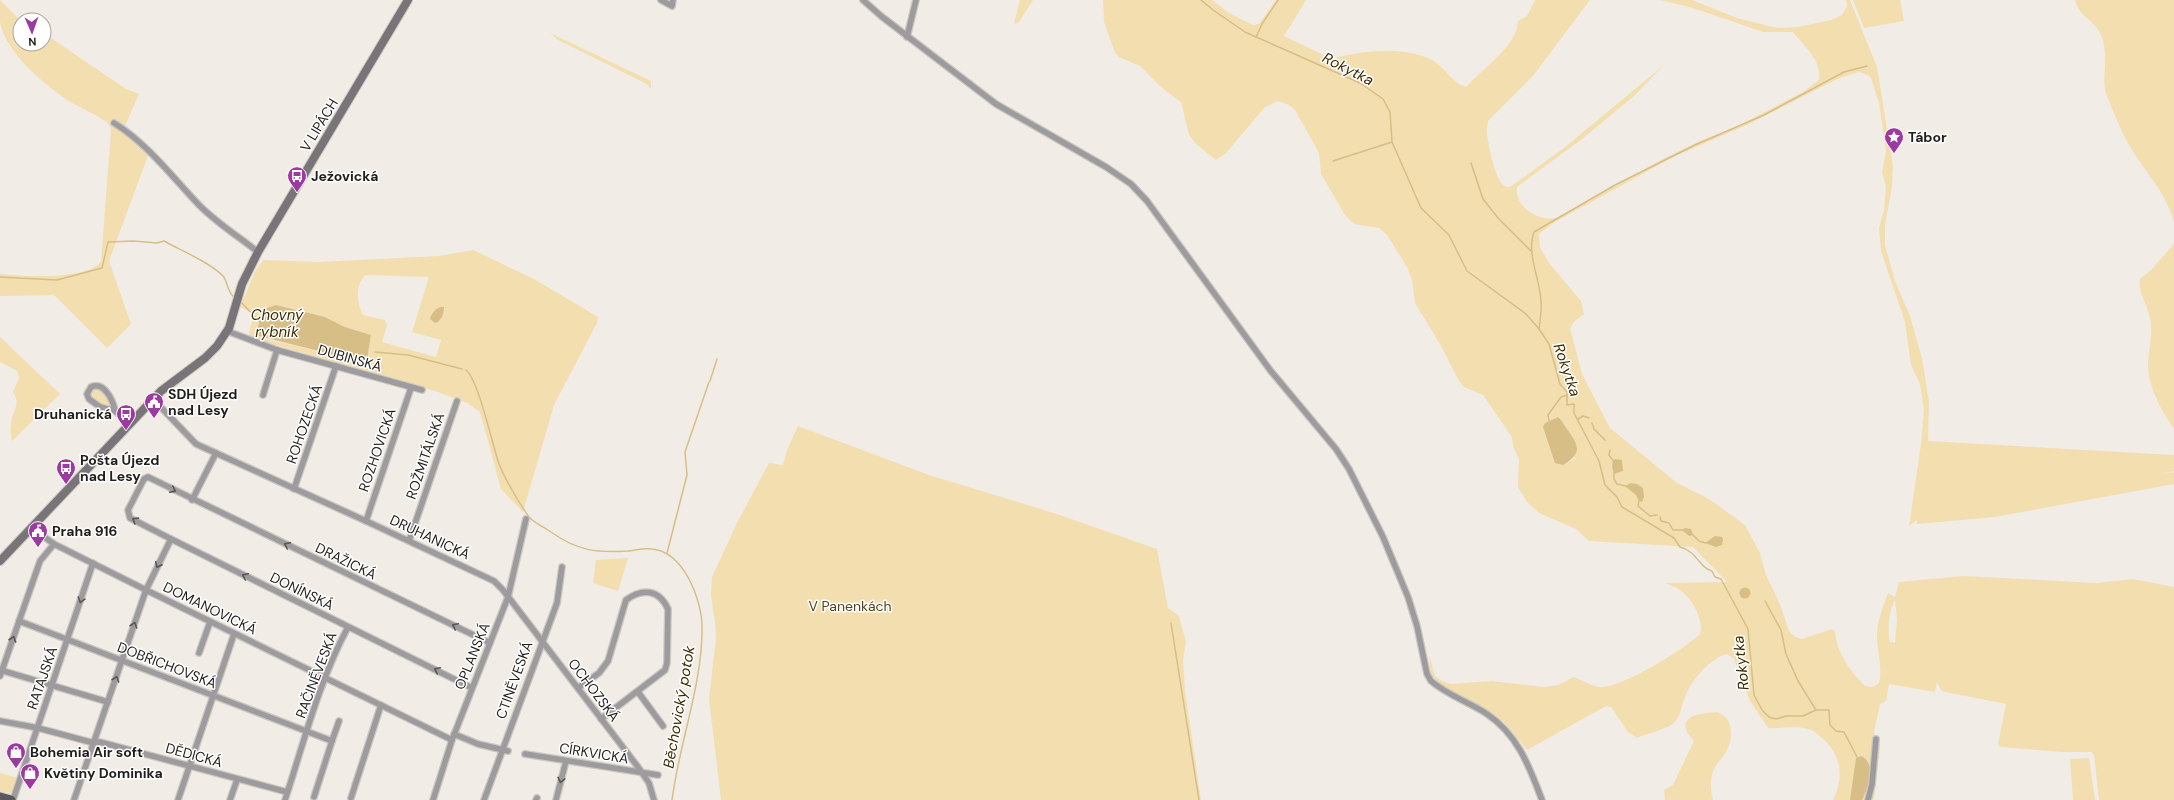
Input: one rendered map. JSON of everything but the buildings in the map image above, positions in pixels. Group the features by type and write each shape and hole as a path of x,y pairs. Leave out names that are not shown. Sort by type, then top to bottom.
{"main road":[{"path":"0,797 12,800"}],"street":[{"name":"V LIPÁCH","path":"0,561 129,423 169,383 205,358 217,346 227,331 251,264 408,0"},
{"path":"661,0 673,3"},
{"path":"863,0 935,58 996,104 1118,174 1131,184 1151,205 1270,370 1336,449 1349,469 1383,537 1408,597 1417,626 1427,674 1431,681 1487,714 1508,732 1527,761 1542,800"},
{"path":"907,36 916,0"},
{"path":"114,123 126,131 151,154 202,207 258,252"},
{"name":"DUBINSKÁ","path":"227,331 277,350 422,390"},
{"path":"263,394 277,350"},
{"name":"ROHOZECKÁ","path":"294,489 336,366"},
{"path":"115,411 105,410 89,399 87,394 90,387 102,387 111,399 115,411 129,423"},
{"name":"ROZHOVICKÁ","path":"366,521 411,388"},
{"name":"DRUHANICKÁ","path":"153,399 196,444 494,581 508,597"},
{"name":"ROŽMITÁLSKÁ","path":"409,541 457,401"},
{"path":"192,500 216,452"},
{"name":"DRAŽICKÁ","path":"128,510 147,477 490,643"},
{"name":"DONÍNSKÁ","path":"128,510 130,518 472,688"},
{"name":"OPLANSKÁ","path":"433,800 453,737 508,597 526,519"},
{"name":"DOMANOVICKÁ","path":"32,528 54,544 234,634 381,705 453,737"},
{"path":"74,800 146,590 171,539"},
{"path":"54,544 40,561 1,672 108,702"},
{"name":"RATAJSKÁ","path":"12,800 26,764 93,563"},
{"name":"CTINĚVESKÁ","path":"484,800 501,750 557,603 562,567"},
{"path":"578,688 599,673 608,661 626,600 641,592 650,592 658,595 664,601 668,609 667,663 665,670 601,719"},
{"name":"OCHOZSKÁ","path":"508,597 642,773 649,783 654,800"},
{"name":"DOBŘICHOVSKÁ","path":"19,621 307,732"},
{"path":"199,653 210,622"},
{"name":"RAČINĚVESKÁ","path":"285,800 324,678 348,626"},
{"path":"178,800 234,634"},
{"path":"638,692 663,726"},
{"path":"351,798 381,705"},
{"name":"DĚDICKÁ","path":"0,721 38,728 94,743 100,742 237,780 287,792"},
{"path":"314,796 339,721"},
{"name":"RAČINĚVESKÁ","path":"307,732 332,741"},
{"path":"453,737 508,751"},
{"path":"1868,800 1872,784 1876,739"},
{"name":"CÍRKVICKÁ","path":"525,754 658,775"},
{"path":"556,800 566,761"},
{"path":"230,800 237,780"}],"green space":[{"path":"0,0 12,12 12,48 4,34 0,22"},
{"path":"1020,0 1033,0 1019,22 1014,24"},
{"path":"1103,0 1212,0 1229,13 1253,25 1259,24 1276,0 1306,0 1284,36 1332,59 1372,51 1416,54 1428,58 1439,65 1454,80 1466,87 1506,48 1516,30 1518,21 1527,16 1535,0 1590,0 1533,76 1488,121 1487,132 1491,155 1500,181 1504,186 1511,186 1565,147 1664,65 1634,96 1582,139 1517,187 1517,194 1523,206 1535,215 1549,219 1556,218 1663,159 1700,141 1738,126 1803,92 1819,80 1818,66 1815,60 1793,32 1763,32 1693,8 1660,0 1692,0 1737,18 1777,28 1798,27 1831,20 1842,15 1847,6 1846,0 1850,0 1877,67 1893,166 1892,187 1885,225 1885,245 1895,281 1910,316 1922,358 1929,402 1928,441 2174,455 2174,471 2162,474 2174,472 2174,484 1995,517 1917,524 1917,520 1909,526 1921,444 1924,410 1920,384 1911,365 1905,322 1881,251 1879,228 1884,210 1886,186 1882,173 1886,151 1879,103 1871,78 1868,75 1859,72 1839,78 1749,124 1675,156 1555,222 1539,234 1540,247 1549,263 1581,301 1584,314 1574,322 1570,328 1582,374 1610,428 1677,483 1709,499 1745,525 1760,553 1766,575 1780,604 1789,631 1795,637 1802,639 1832,629 1835,631 1841,654 1854,674 1865,686 1872,687 1879,683 1880,666 1877,642 1878,625 1888,593 1895,597 1899,582 1964,576 2097,583 2133,579 2174,587 2174,800 2099,800 2094,755 2091,752 2062,752 2001,747 1998,744 2006,704 1945,692 1941,690 1937,682 1935,692 1889,684 1886,701 1880,704 1874,732 1880,748 1874,799 1862,800 1867,790 1861,756 1857,757 1850,800 1833,800 1837,792 1840,776 1837,760 1829,746 1818,734 1810,730 1799,727 1768,728 1750,701 1734,659 1727,654 1714,660 1696,677 1685,697 1677,719 1667,727 1637,738 1628,732 1611,707 1606,706 1527,750 1504,722 1439,684 1431,674 1429,654 1435,676 1442,681 1451,684 1492,681 1544,687 1558,685 1574,677 1600,687 1610,686 1652,667 1692,641 1700,634 1701,628 1698,615 1687,596 1676,587 1665,583 1727,582 1693,547 1589,541 1576,529 1539,513 1527,502 1518,487 1519,459 1513,446 1512,437 1483,395 1464,387 1459,381 1440,344 1415,303 1412,280 1407,267 1387,235 1379,228 1354,224 1345,215 1321,174 1319,153 1295,110 1289,105 1278,101 1265,107 1226,153 1216,160 1196,144 1189,135 1181,102 1163,89 1140,66 1119,57 1115,53 1104,22","holes":["1558,417 1575,458 1563,465 1550,448 1545,423","1895,600 1897,619 1895,643 1890,642 1889,632 1889,620"]},
{"path":"1853,0 1900,0 1904,21 1864,28"},
{"path":"2075,0 2174,0 2174,222 2166,201 2134,153 2119,126 2105,89 2105,50 2100,33 2079,10"},
{"path":"550,33 651,81 651,89 647,84 558,40"},
{"path":"52,39 126,89 139,94 124,128 149,153 109,261 131,324 107,348 54,295 0,296 0,274 24,276 68,275 93,268 101,262 110,127 105,121 72,103 51,88 28,68 15,52 52,52"},
{"path":"2174,244 2174,429 2156,398 2150,380 2148,363 2151,327 2148,310 2141,293 2140,279 2151,270"},
{"path":"473,250 534,279 598,317 597,323 554,405 523,512 501,489 480,412 467,403 438,392 248,337 254,314 240,307 256,270 263,260 319,262 439,256","holes":["366,275 429,277 412,332 441,340 436,357 382,342 387,325 385,320 363,315 359,305 358,289 362,279","276,305 325,317 345,327 371,335 367,360 360,365 327,353 261,338 256,332 264,309"]},
{"path":"0,337 60,394 12,441 11,421 16,405 13,392 19,378 17,371 0,362"},
{"path":"96,387 105,393 109,399 111,405 110,408 91,399 90,391"},
{"name":"V Panenkách","path":"798,426 929,475 1057,514 1157,549 1168,608 1179,616 1186,642 1183,660 1185,691 1201,800 721,800 709,699 716,638 711,595 712,577 738,521 769,463 783,465 787,450"},
{"path":"628,558 618,591 593,583 596,560"},
{"path":"1717,712 1722,714 1729,722 1731,737 1726,752 1717,764 1711,778 1713,800 1665,800 1664,790 1673,785 1694,741 1688,734 1686,722 1694,716 1700,714"},
{"path":"2089,758 2095,800 2073,800 2070,759"},
{"path":"0,773 18,778 13,794 0,791"}],"water":[{"name":"Chovný rybník","path":"276,305 325,317 345,327 371,335 367,360 360,365 327,353 258,336 256,332 264,309"},
{"path":"441,307 444,307 443,314 439,321 435,323 430,319 433,313"},
{"path":"1558,417 1574,439 1577,449 1571,460 1563,465 1555,463 1543,427 1545,423"},
{"path":"1615,459 1622,460 1623,471 1614,474 1612,466"},
{"path":"1631,483 1637,484 1643,488 1644,497 1642,502 1639,501 1636,495 1625,486"},
{"path":"1685,528 1691,529 1693,535 1689,536 1682,530"},
{"path":"1715,536 1722,537 1722,545 1716,547 1705,543"},
{"path":"1745,587 1749,589 1751,593 1749,597 1745,599 1741,597 1739,593 1741,589"},
{"path":"1861,756 1866,759 1869,764 1869,783 1862,800 1850,800 1856,758"}],"waterway":[{"name":"Rokytka","path":"1201,0 1245,32 1360,83 1383,99 1390,112 1392,142 1421,208 1449,235 1467,271 1526,314 1549,344 1560,384 1567,392 1567,405 1574,404 1574,413 1599,461 1605,485 1617,497 1622,507 1674,538 1680,547 1690,552 1704,567 1712,571 1715,577 1721,579 1748,629 1754,695 1762,710 1769,717 1776,719 1786,716 1803,716 1816,710 1829,710 1830,725 1836,731 1844,732 1857,757"},
{"path":"1256,37 1262,24 1278,0"},
{"path":"1539,329 1541,304 1532,257 1532,240 1534,232 1615,185 1695,145 1764,115 1844,72 1867,66"},
{"path":"1333,161 1392,142"},
{"path":"1471,163 1483,199 1498,218 1532,252"},
{"name":"Běchovický potok","path":"0,277 57,280 102,268 108,242 134,241 157,243 164,241 203,261 217,271 225,278 230,292 234,297"},
{"name":"Běchovický potok","path":"241,302 260,322"},
{"name":"Běchovický potok","path":"375,352 408,355 462,369"},
{"path":"710,381 717,359"},
{"name":"Běchovický potok","path":"466,370 471,376 476,387 499,464 508,484 531,519 561,538 579,547 606,552 640,549 652,549 663,552 682,568 695,591 699,604 702,627 699,669 675,779 672,800"},
{"path":"667,553 687,475 685,452 709,382"},
{"path":"1549,421 1548,415 1561,397 1567,395"},
{"path":"1578,419 1583,416 1589,418"},
{"path":"1592,423 1594,429 1605,440"},
{"path":"1610,450 1609,455 1614,462"},
{"path":"1614,473 1614,479 1617,484 1626,486"},
{"path":"1639,501 1638,506 1650,516 1657,515"},
{"path":"1660,517 1661,521 1669,523 1673,530 1683,530"},
{"path":"1692,534 1699,541 1706,543"},
{"path":"1765,601 1781,630 1786,654 1798,681 1816,710"},
{"path":"1171,623 1199,800"}],"place":[{"name":"Tábor","path":"1894,154"},
{"name":"Ježovická","path":"297,193"},
{"name":"SDH Újezd nad Lesy","path":"154,419"},
{"name":"Druhanická","path":"126,431"},
{"name":"Pošta Újezd nad Lesy","path":"66,485"},
{"name":"Praha 916","path":"38,548"},
{"name":"Bohemia Air soft","path":"16,769"},
{"name":"Květiny Dominika","path":"30,790"}]}
